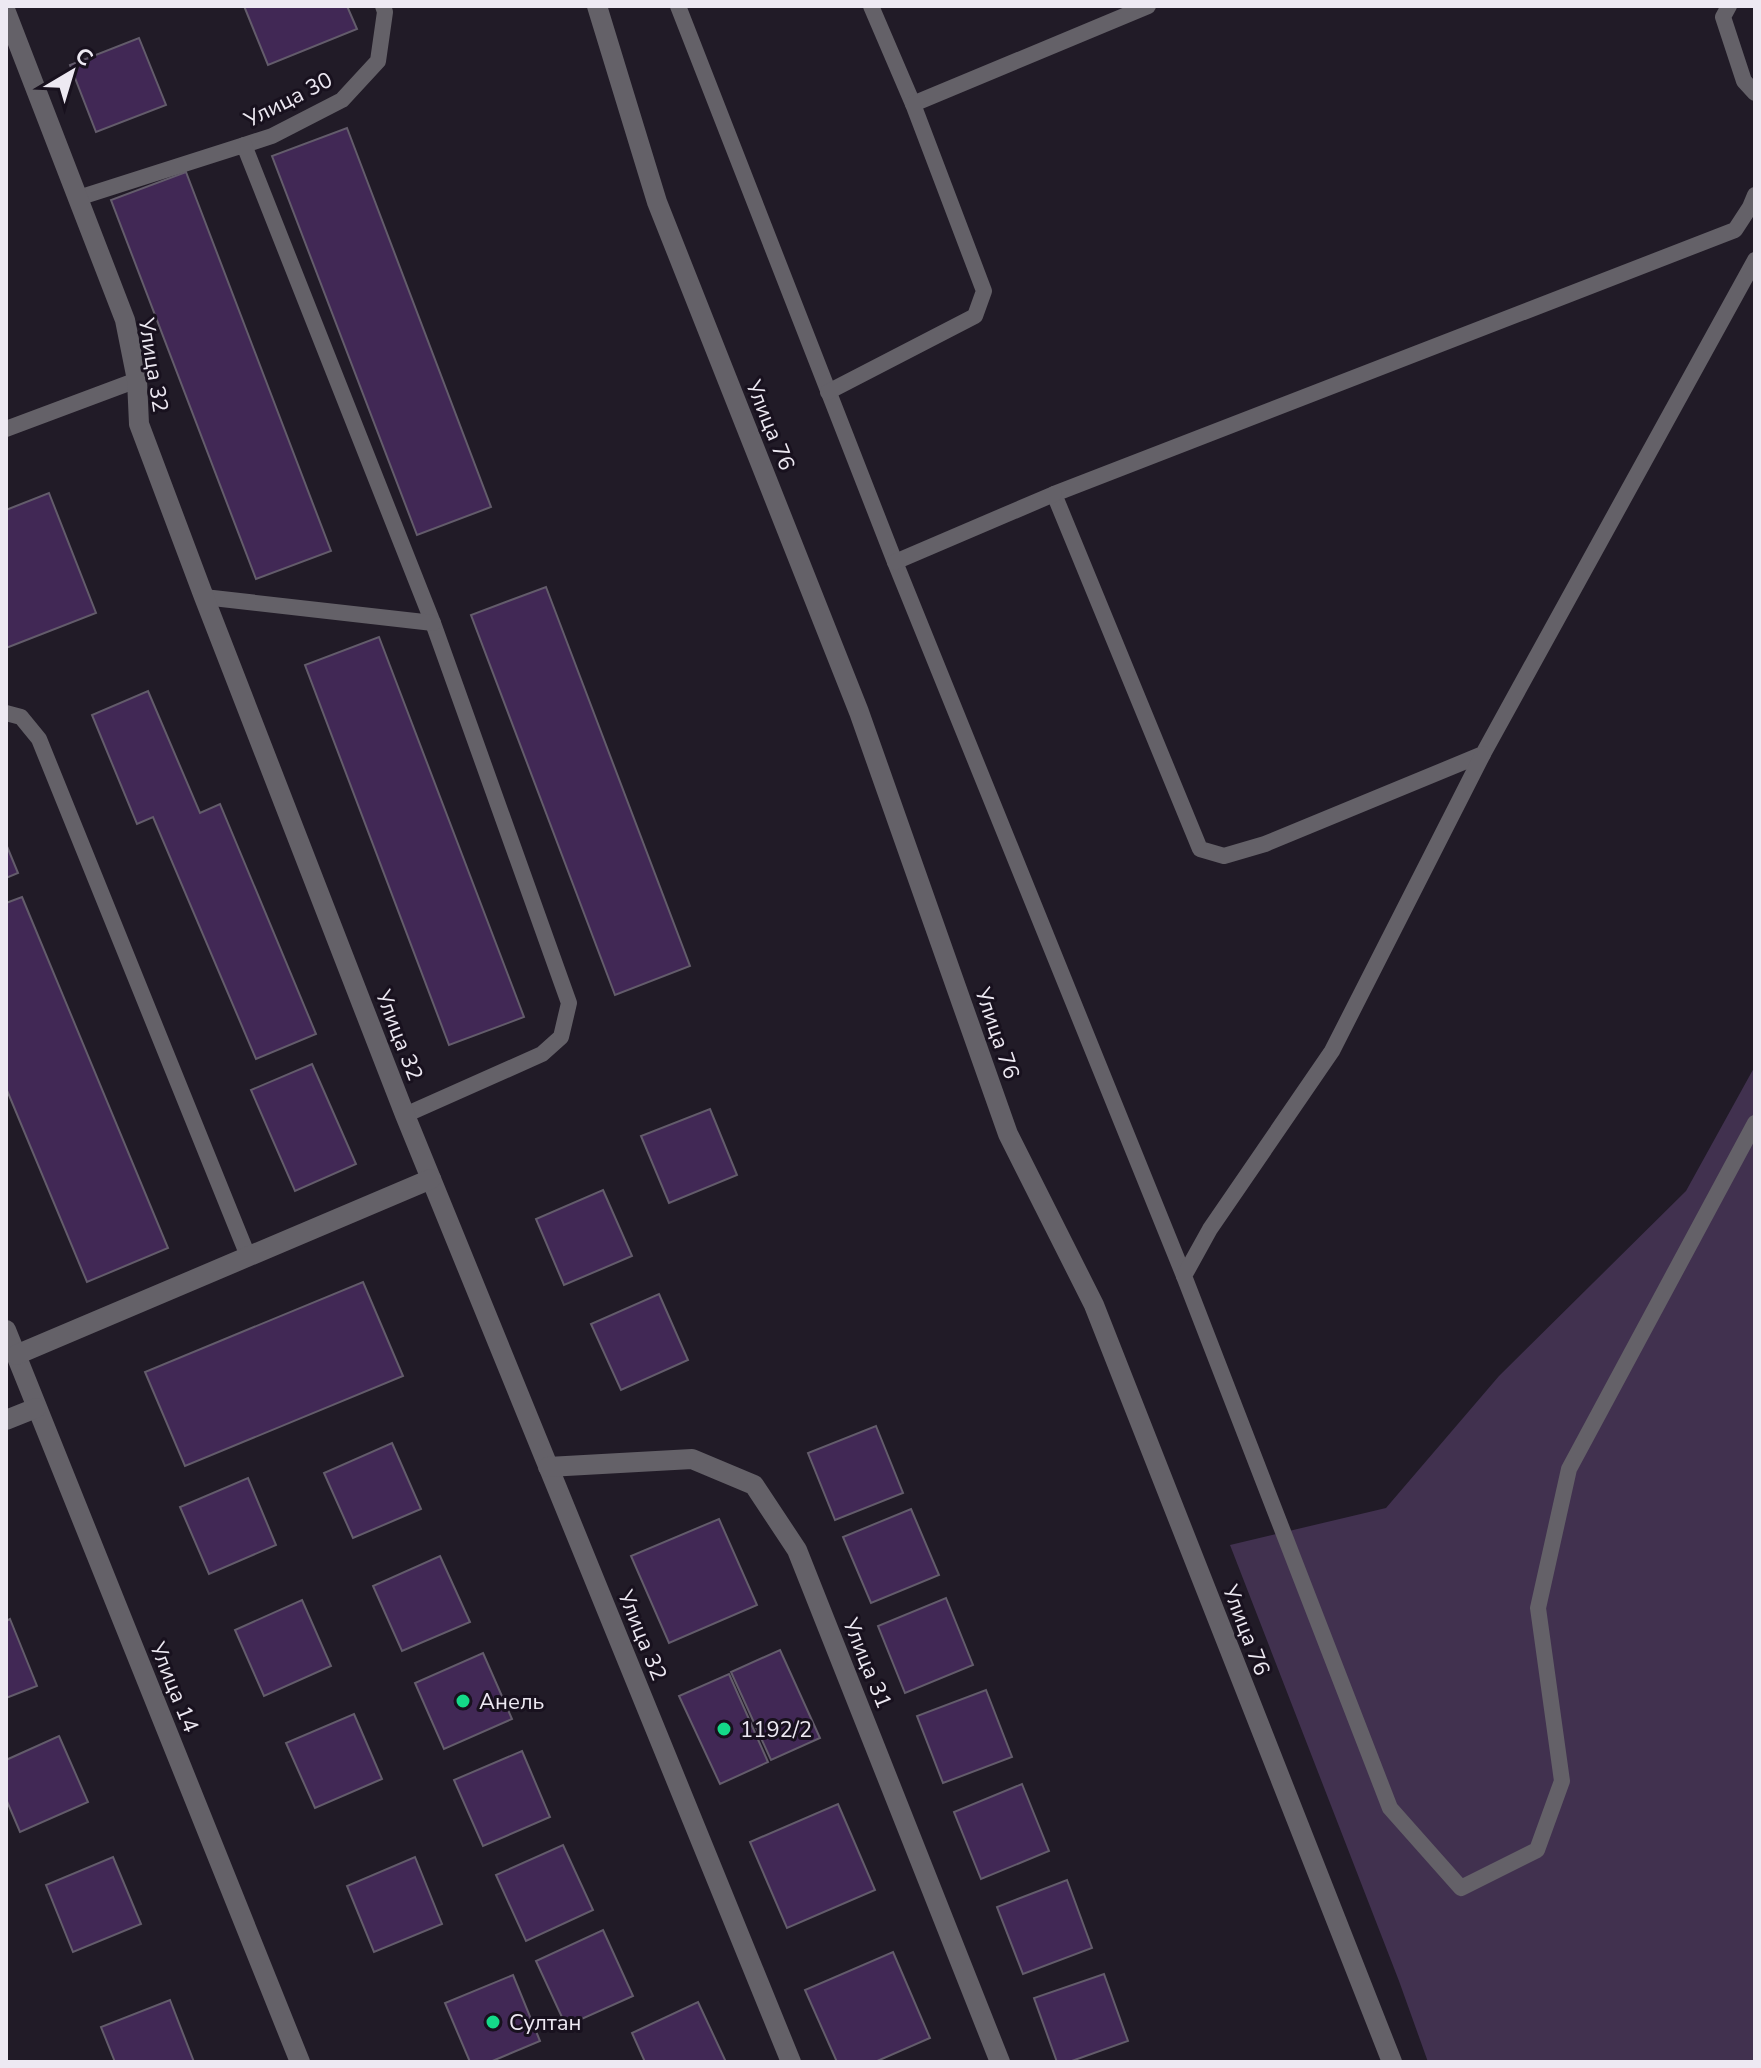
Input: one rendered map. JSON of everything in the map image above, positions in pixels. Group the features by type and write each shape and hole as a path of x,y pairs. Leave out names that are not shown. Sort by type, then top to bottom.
{"street":[{"name":"Улица 76","path":"597,6 657,202 859,712 1008,1134 1094,1305 1392,2062"},
{"name":"Улица 32","path":"6,12 125,320 137,380 139,424 204,597 405,1115 791,2062"},
{"path":"16,1355 431,1179"},
{"name":"Улица 14","path":"6,1330 300,2062"},
{"path":"6,1420 36,1408"},
{"name":"Улица 31","path":"548,1467 692,1459 754,1485 797,1550 1000,2062"}],"lane":[{"name":"Улица 30","path":"78,198 272,136 342,100 378,61 385,12 383,6"},
{"path":"678,6 895,562 1184,1276 1390,1808 1461,1888 1537,1850 1562,1781 1538,1608 1569,1469 1755,1123"},
{"path":"828,392 975,316 984,291 913,104 871,6"},
{"path":"913,104 1148,6"},
{"path":"1729,6 1723,17 1744,81 1755,93"},
{"path":"244,145 433,623 569,1003 561,1037 542,1054 405,1115"},
{"path":"895,562 1054,494 1735,230 1755,195"},
{"path":"1184,1276 1210,1229 1332,1051 1483,754 1755,260"},
{"path":"6,429 137,380"},
{"path":"1054,494 1200,849 1224,856 1265,844 1483,754"},
{"path":"204,597 433,623"},
{"path":"6,713 21,717 39,739 248,1256"}],"shaded area":[{"path":"1755,1066 1755,2062 1428,2062 1230,1545 1386,1508 1499,1376 1686,1191"}],"building":[{"path":"244,6 347,6 357,29 268,65"},
{"path":"139,38 166,105 96,132 70,65"},
{"path":"347,128 491,507 417,535 272,156"},
{"path":"186,172 331,551 256,579 111,200"},
{"path":"49,493 96,613 6,648 6,510"},
{"path":"546,587 690,966 615,995 471,615"},
{"path":"379,637 524,1017 449,1045 305,665"},
{"path":"148,691 200,813 220,804 316,1034 256,1059 153,817 137,824 92,715"},
{"path":"6,844 18,873 6,878"},
{"path":"22,897 168,1248 87,1282 6,1088 6,903"},
{"path":"312,1064 356,1164 295,1191 251,1090"},
{"path":"710,1109 737,1175 669,1203 641,1136"},
{"path":"603,1190 632,1256 564,1285 536,1219"},
{"path":"363,1282 403,1376 185,1466 145,1372"},
{"path":"659,1294 688,1360 621,1390 591,1324"},
{"path":"876,1426 903,1493 835,1520 808,1453"},
{"path":"392,1443 421,1509 353,1538 324,1473"},
{"path":"248,1478 276,1545 209,1574 180,1507"},
{"path":"911,1509 939,1575 871,1603 843,1537"},
{"path":"719,1519 757,1605 669,1643 631,1556"},
{"path":"440,1556 470,1622 402,1651 373,1586"},
{"path":"946,1598 973,1665 905,1693 878,1626"},
{"path":"302,1600 331,1666 264,1696 235,1630"},
{"path":"10,1619 37,1686 6,1698 6,1621"},
{"path":"780,1650 820,1738 771,1760 731,1672"},
{"name":"Анель","path":"483,1653 512,1719 444,1749 415,1683"},
{"name":"1192/2","path":"729,1674 768,1762 720,1784 679,1696"},
{"path":"986,1690 1012,1757 943,1783 917,1716"},
{"path":"354,1714 382,1779 315,1808 286,1743"},
{"path":"59,1736 88,1802 20,1832 6,1799 6,1760"},
{"path":"522,1751 550,1817 483,1846 454,1780"},
{"path":"1022,1784 1049,1851 981,1879 954,1812"},
{"path":"838,1804 875,1890 787,1928 750,1842"},
{"path":"563,1845 593,1910 526,1941 496,1875"},
{"path":"113,1857 141,1924 73,1952 46,1885"},
{"path":"415,1857 442,1924 374,1952 347,1886"},
{"path":"1067,1880 1092,1948 1023,1974 997,1907"},
{"path":"603,1930 633,1996 566,2026 536,1961"},
{"path":"893,1952 930,2038 875,2062 837,2062 805,1990"},
{"path":"1104,1974 1128,2041 1069,2062 1057,2062 1034,1998"},
{"name":"Султан","path":"513,1975 540,2041 490,2062 470,2062 445,2003"},
{"path":"170,2000 194,2062 115,2062 101,2027"},
{"path":"698,2002 726,2062 645,2062 632,2033"}],"place":[{"name":"Анель","path":"463,1701"},
{"name":"1192/2","path":"724,1729"},
{"name":"Султан","path":"493,2022"}]}
